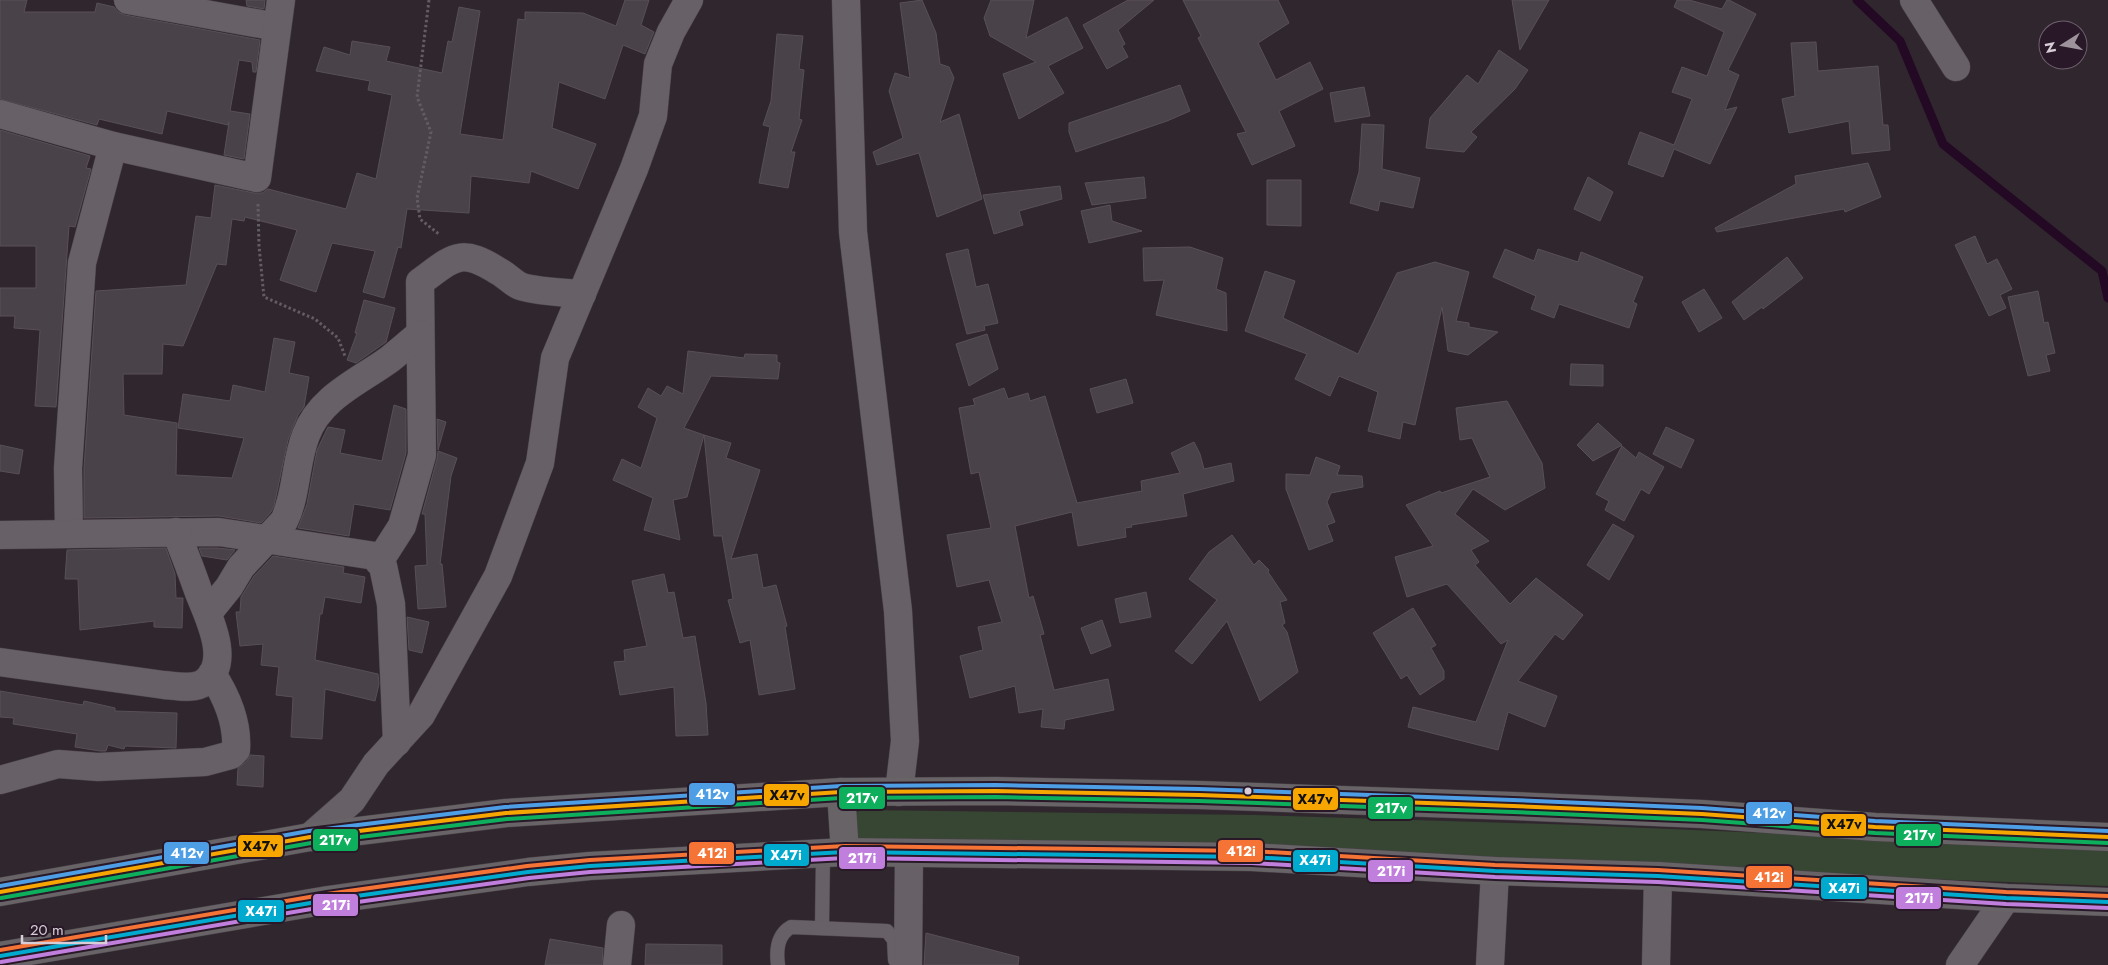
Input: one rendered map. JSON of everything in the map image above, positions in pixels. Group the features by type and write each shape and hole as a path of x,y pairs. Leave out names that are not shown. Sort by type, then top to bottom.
{"main road":[{"path":"0,892 310,837 506,813 841,792 996,791 1247,797 1692,814 1875,827 2108,837"},
{"path":"834,853 841,792"},
{"path":"0,956 328,900 528,872 590,866 834,853 1252,857 1494,871 1658,876 2006,898 2108,902"}],"street":[{"path":"128,0 277,27"},
{"path":"0,114 113,146 257,178 281,0"},
{"path":"310,837 352,800 376,764 421,715 498,576 540,463 555,358 634,169 653,116 658,64 671,32 689,0"},
{"path":"846,0 853,232 898,611 905,741 899,792"},
{"path":"1914,0 1956,67"},
{"path":"68,533 68,468 82,263 113,146"},
{"path":"379,562 402,526 422,455 420,282 445,264 464,256 475,258 499,271 521,287 582,294"},
{"path":"208,613 229,587 241,566 284,521 288,512 306,434 317,412 354,381 389,359 420,334"},
{"path":"0,662 188,687 204,683 212,674 218,656 213,624 176,532"},
{"path":"0,535 219,532 375,556 383,566 391,604 397,742"},
{"path":"0,780 58,764 98,767 205,762 231,755 236,750 237,736 226,696 212,674"},
{"path":"908,965 909,853"},
{"path":"1490,965 1494,871"},
{"path":"1656,965 1658,876"},
{"path":"1960,965 2006,898"},
{"path":"617,965 621,925"}],"lane":[{"path":"822,928 834,853"},
{"path":"778,965 776,953 780,938 784,931 791,927 887,931 894,940 895,965"}],"path":[{"path":"429,0 417,98 431,132 417,198 420,219 464,256"},
{"path":"257,178 259,246 264,297 315,319 338,338 354,381"}],"green space":[{"path":"862,810 1254,815 1577,825 2108,848 2108,886 852,840 852,814"}],"building":[{"path":"0,0 27,0 24,12 95,12 97,3 114,7 118,12 125,15 260,40 256,72 253,72 252,62 239,60 230,111 250,114 244,159 224,155 229,122 228,125 167,111 162,134 99,119 97,125 0,99"},
{"path":"246,0 265,0 264,9 247,6"},
{"path":"625,0 649,0 641,25 654,32 645,54 623,45 605,99 559,82 552,128 596,144 578,189 531,171 529,183 471,176 469,213 407,209 401,248 398,247 384,298 363,292 375,251 332,243 316,292 280,280 297,230 245,217 244,221 232,219 226,265 217,264 183,346 163,344 162,374 123,374 124,415 177,423 176,475 232,478 244,438 178,428 183,394 230,401 233,385 265,392 274,338 295,342 289,373 309,377 304,407 298,415 288,440 274,506 261,523 219,516 84,518 84,468 96,291 186,285 196,216 211,218 215,185 254,193 262,193 268,189 346,209 357,173 376,179 392,95 368,90 370,81 316,71 324,47 350,55 352,41 390,47 386,61 442,73 448,41 452,42 459,7 480,11 460,134 503,140 518,19 525,20 525,12 583,13 616,26"},
{"path":"922,0 936,33 940,64 949,67 954,78 940,122 959,114 982,199 937,217 919,153 877,165 873,152 903,138 889,91 895,73 910,78 900,3"},
{"path":"991,0 1034,0 1026,38 1067,17 1083,48 1048,66 1064,93 1019,119 1003,74 1036,62 990,36 984,18"},
{"path":"1128,0 1154,0 1118,30 1125,44 1122,46 1128,57 1107,69 1083,25"},
{"path":"1183,0 1278,0 1289,23 1258,43 1276,80 1310,62 1323,89 1279,111 1295,146 1252,165 1237,134 1246,132 1198,38 1201,36"},
{"path":"1512,0 1549,0 1520,50"},
{"path":"1677,0 1689,0 1722,9 1727,0 1729,0 1756,14 1728,70 1739,75 1725,110 1737,107 1710,164 1674,149 1663,177 1628,164 1640,132 1674,145 1692,99 1672,92 1682,67 1707,76 1724,32 1674,7"},
{"path":"777,34 803,36 799,69 804,70 799,119 802,120 791,152 795,152 788,188 759,183 770,127 763,125 771,101"},
{"path":"1816,42 1818,71 1878,66 1883,125 1888,125 1890,150 1852,154 1849,121 1789,133 1782,99 1795,96 1791,43"},
{"path":"1499,50 1528,70 1515,89 1471,132 1477,137 1464,152 1426,148 1430,118 1467,75 1478,84"},
{"path":"1180,85 1190,111 1167,121 1076,152 1069,132 1069,123"},
{"path":"1364,87 1370,116 1335,122 1330,93"},
{"path":"1362,124 1384,125 1382,169 1420,178 1413,208 1380,201 1378,211 1350,203 1359,172"},
{"path":"0,130 90,156 86,168 91,169 75,227 69,226 56,407 35,406 40,330 14,328 15,316 0,316 0,288 36,288 36,246 0,246"},
{"path":"1868,163 1881,197 1845,212 1844,209 1717,232 1715,228 1796,184 1795,176"},
{"path":"1144,177 1146,198 1092,205 1085,183"},
{"path":"1588,177 1613,192 1600,221 1574,209"},
{"path":"1267,180 1301,180 1301,226 1267,225"},
{"path":"1060,186 1062,199 1019,211 1023,225 994,234 983,195"},
{"path":"1110,205 1112,221 1142,231 1089,243 1081,211"},
{"path":"1975,236 1987,264 1997,259 2012,289 2000,295 2006,308 1989,316 1955,245"},
{"path":"1190,247 1223,258 1216,289 1226,293 1227,331 1156,315 1164,280 1144,281 1143,248"},
{"path":"968,249 976,287 988,284 998,323 984,326 985,330 967,334 946,254"},
{"path":"1505,249 1534,261 1538,249 1578,262 1581,252 1643,277 1633,302 1637,304 1629,328 1559,304 1554,318 1531,309 1536,296 1493,277"},
{"path":"1787,257 1803,278 1763,309 1762,307 1744,320 1732,302"},
{"path":"1435,262 1469,272 1456,321 1469,323 1469,327 1498,332 1468,355 1448,351 1442,307 1415,425 1403,422 1400,439 1368,431 1378,392 1339,376 1330,396 1295,379 1307,354 1245,331 1265,271 1295,281 1283,318 1358,354 1397,273"},
{"path":"1704,289 1722,318 1699,332 1682,302"},
{"path":"2038,291 2044,323 2048,322 2055,353 2046,355 2050,371 2028,376 2008,297"},
{"path":"364,300 395,308 386,342 356,363 347,360 357,333 355,333"},
{"path":"987,334 998,369 969,386 956,344"},
{"path":"688,351 744,358 745,354 777,355 777,362 780,363 778,379 711,376 684,428 704,435 687,497 673,500 680,540 644,530 653,498 613,480 622,459 641,468 657,418 638,407 648,388 661,396 667,386 683,394"},
{"path":"1571,364 1603,365 1603,386 1570,385"},
{"path":"1126,379 1133,403 1097,413 1090,389"},
{"path":"1004,388 1008,399 1028,393 1030,401 1045,396 1077,503 1142,491 1141,481 1180,473 1171,453 1194,442 1204,469 1231,463 1234,481 1183,494 1187,516 1131,525 1132,527 1125,528 1126,537 1078,546 1072,512 1015,526 1029,598 1033,596 1044,634 1040,635 1054,690 1108,679 1114,710 1065,720 1064,729 1041,727 1043,709 1019,713 1015,686 970,698 960,656 983,650 978,627 1002,622 989,580 957,587 947,535 991,528 979,472 971,474 959,408 975,405 973,399"},
{"path":"1507,401 1542,463 1545,488 1505,510 1473,489 1455,514 1489,541 1471,550 1479,562 1475,565 1510,604 1536,578 1583,615 1563,640 1555,634 1518,681 1557,696 1545,727 1508,712 1498,750 1408,727 1413,707 1476,722 1508,640 1501,644 1447,584 1407,597 1395,557 1433,546 1406,505 1440,491 1441,493 1490,477 1472,438 1460,440 1456,408"},
{"path":"394,405 406,409 406,453 390,510 354,504 349,536 298,528 307,504 317,450 328,427 345,430 340,453 382,461"},
{"path":"437,419 446,422 438,450"},
{"path":"1598,423 1622,445 1593,461 1577,445"},
{"path":"1666,427 1694,440 1681,468 1653,454"},
{"path":"704,435 731,443 726,458 760,470 731,559 757,554 763,588 776,585 787,626 785,627 795,689 759,695 750,640 740,643 728,600 733,599 722,536 714,536"},
{"path":"0,445 23,450 19,474 0,471"},
{"path":"1622,446 1636,458 1639,452 1664,467 1649,494 1641,489 1624,521 1605,510 1609,501 1596,494"},
{"path":"438,451 457,458 451,476 440,564 442,564 446,607 418,609 415,566 427,565 425,514 422,514"},
{"path":"1316,457 1340,466 1337,475 1362,476 1363,487 1331,493 1327,502 1335,522 1327,525 1333,541 1309,550 1286,489 1286,474 1310,475"},
{"path":"1613,524 1634,536 1609,580 1587,565"},
{"path":"1232,535 1254,565 1259,560 1269,570 1268,572 1287,600 1280,602 1285,623 1282,625 1287,632 1298,672 1260,701 1227,621 1192,664 1175,651 1217,600 1189,579 1209,552"},
{"path":"166,548 175,574 176,598 183,598 182,628 154,627 154,621 80,630 78,579 65,579 67,550"},
{"path":"199,548 235,550 227,560 202,556"},
{"path":"273,556 344,567 343,573 365,577 361,603 325,597 322,614 320,614 315,660 378,674 379,684 375,701 325,689 322,739 291,737 293,697 276,695 279,667 261,665 263,644 240,646 236,612 240,612 241,597 254,576"},
{"path":"664,574 668,593 674,592 683,638 695,636 706,703 708,735 676,736 674,687 620,695 614,662 625,661 624,650 647,646 632,581"},
{"path":"1146,592 1151,617 1120,623 1115,599"},
{"path":"1413,608 1436,645 1431,648 1444,671 1444,679 1420,695 1407,675 1401,679 1373,633"},
{"path":"407,617 429,622 422,653 409,650"},
{"path":"1102,620 1111,646 1091,654 1081,628"},
{"path":"0,691 83,705 84,701 115,708 115,711 177,713 176,748 125,746 124,749 108,745 106,751 100,751 75,747 77,734 13,724 14,718 0,717"},
{"path":"250,755 264,756 263,787 237,785 238,768 247,761"},
{"path":"926,933 1019,957 1018,965 924,965"},
{"path":"550,939 603,948 602,965 545,965"},
{"path":"646,944 722,945 722,965 645,965"}],"waterway":[{"path":"1857,0 1900,41 1943,144 2102,271 2108,298"}],"transit line":[{"name":"412v","path":"0,886 309,831 505,807 841,786 996,785 1199,789 1513,800 1702,808 1875,821 2108,831"},
{"name":"X47v","path":"0,892 310,837 506,813 841,792 996,791 1199,795 1513,806 1702,814 1875,827 2108,837"},
{"name":"217v","path":"1,898 311,843 507,819 841,798 996,797 1199,801 1513,812 1702,820 1875,833 2108,843"},
{"name":"412i","path":"0,950 327,894 527,866 590,860 845,846 1252,851 1495,865 1658,870 2006,892 2108,896"},
{"name":"X47i","path":"0,956 328,900 528,872 590,866 845,852 1252,857 1495,871 1658,876 2006,898 2108,902"},
{"name":"217i","path":"1,962 329,906 529,878 590,872 845,858 1252,863 1495,877 1658,882 2006,904 2108,908"}]}
